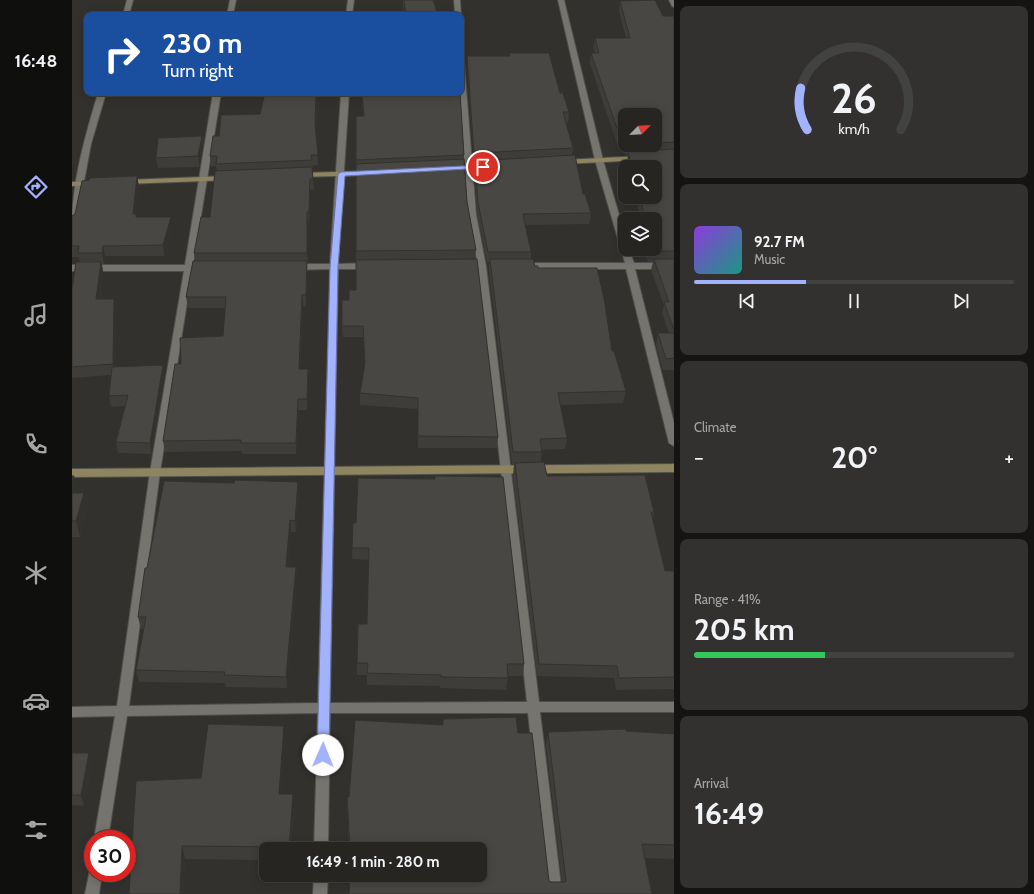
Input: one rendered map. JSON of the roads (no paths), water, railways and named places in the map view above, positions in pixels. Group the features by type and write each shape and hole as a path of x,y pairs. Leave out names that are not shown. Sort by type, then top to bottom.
{"street":[{"path":"127,12 130,0"},
{"path":"231,12 233,0"},
{"path":"349,12 351,0"},
{"path":"457,0 458,12"},
{"path":"561,0 599,160 630,266 674,443"},
{"path":"672,0 674,5"},
{"path":"72,224 76,184 101,96"},
{"path":"102,830 122,712 155,472 217,96"},
{"path":"321,842 334,267 341,174 344,96"},
{"path":"463,96 472,214 482,266 504,470 534,708 555,894"},
{"path":"553,163 651,157"},
{"path":"444,169 499,166"},
{"path":"295,176 381,172"},
{"path":"118,182 234,178"},
{"path":"76,184 103,182"},
{"path":"288,267 373,266"},
{"path":"513,266 674,266"},
{"path":"72,268 204,268"},
{"path":"72,472 674,468"},
{"path":"72,712 324,708 674,707"},
{"path":"92,894 94,882"},
{"path":"320,894 321,882"}]}
